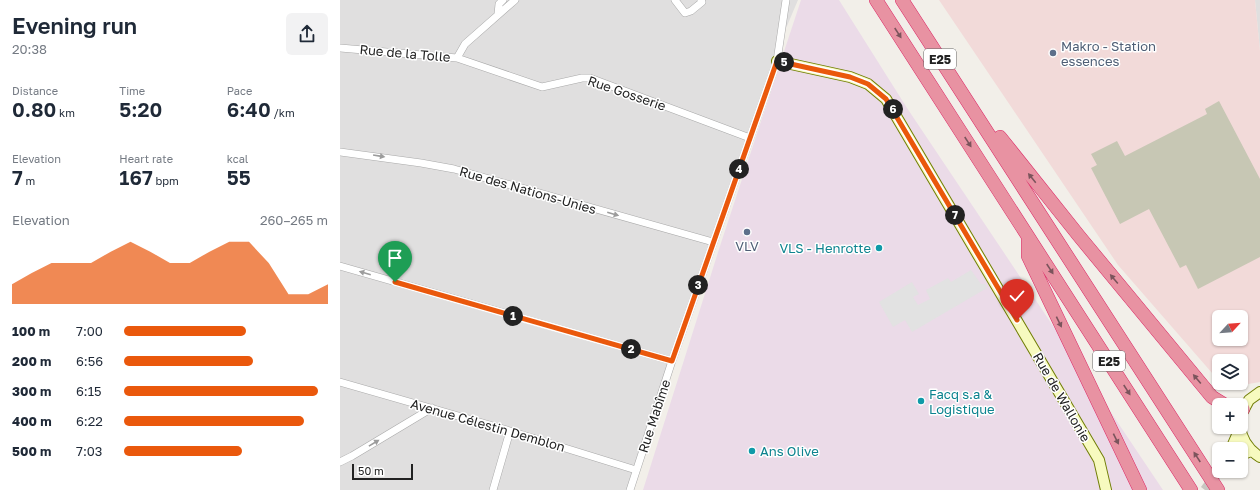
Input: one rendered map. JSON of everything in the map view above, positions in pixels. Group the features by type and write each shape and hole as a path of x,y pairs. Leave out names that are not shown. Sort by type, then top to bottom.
{"highway":[{"name":"E25","path":"876,0 1191,490"},
{"name":"E25","path":"902,0 1218,490"},
{"path":"909,0 1006,145 1088,248 1214,398"},
{"path":"1028,236 1028,256 1140,490"}],"street":[{"name":"Rue de la Tolle","path":"498,14 499,4 503,0"},
{"name":"Rue de la Tolle","path":"340,48 457,58 464,44 514,0"},
{"path":"675,0 685,13 692,11 702,2 701,0"},
{"name":"Rue Mabîme","path":"630,490 672,361 777,61 786,0"},
{"name":"Rue Gosserie","path":"457,58 542,87 582,78 590,78 750,138"},
{"name":"Rue de Wallonie","path":"777,61 850,77 868,84 886,99 1099,460 1106,490"},
{"name":"Rue des Nations-Unies","path":"340,152 454,169 713,242"},
{"path":"340,266 672,361"},
{"name":"Avenue Célestin Demblon","path":"340,382 510,431 636,470"},
{"path":"1248,402 1260,392"},
{"path":"340,462 432,408"},
{"path":"493,490 510,431"},
{"path":"1241,434 1243,441 1256,454"}],"shaded area":[{"path":"340,0 798,0 781,40 630,490 340,490"},
{"path":"801,0 839,0 907,108 1163,490 643,490 720,246"},
{"path":"939,0 1255,0 1260,51 1260,382 1248,384 1248,354 1212,354 1212,373 1118,265"},
{"path":"1255,0 1260,0 1260,51"},
{"path":"1219,101 1260,179 1260,257 1198,289 1186,265 1180,268 1149,209 1120,224 1091,168 1097,165 1091,154 1117,141 1125,156 1207,114 1205,109"},
{"path":"971,270 981,284 985,284 987,288 912,332 905,320 893,327 879,302 912,282 919,294 913,297 918,305 930,299 926,290 948,278 951,282"}],"tunnel":[{"path":"1205,490 1214,478"}],"place":[{"name":"Makro - Station essences","path":"1053,53"},
{"name":"VLV","path":"747,232"},
{"name":"VLS - Henrotte","path":"879,248"},
{"name":"Facq s.a & Logistique","path":"921,401"},
{"name":"Ans Olive","path":"752,451"}],"route":[{"path":"395,282 672,361 777,61 850,77 868,84 886,99 1017,320"}]}
